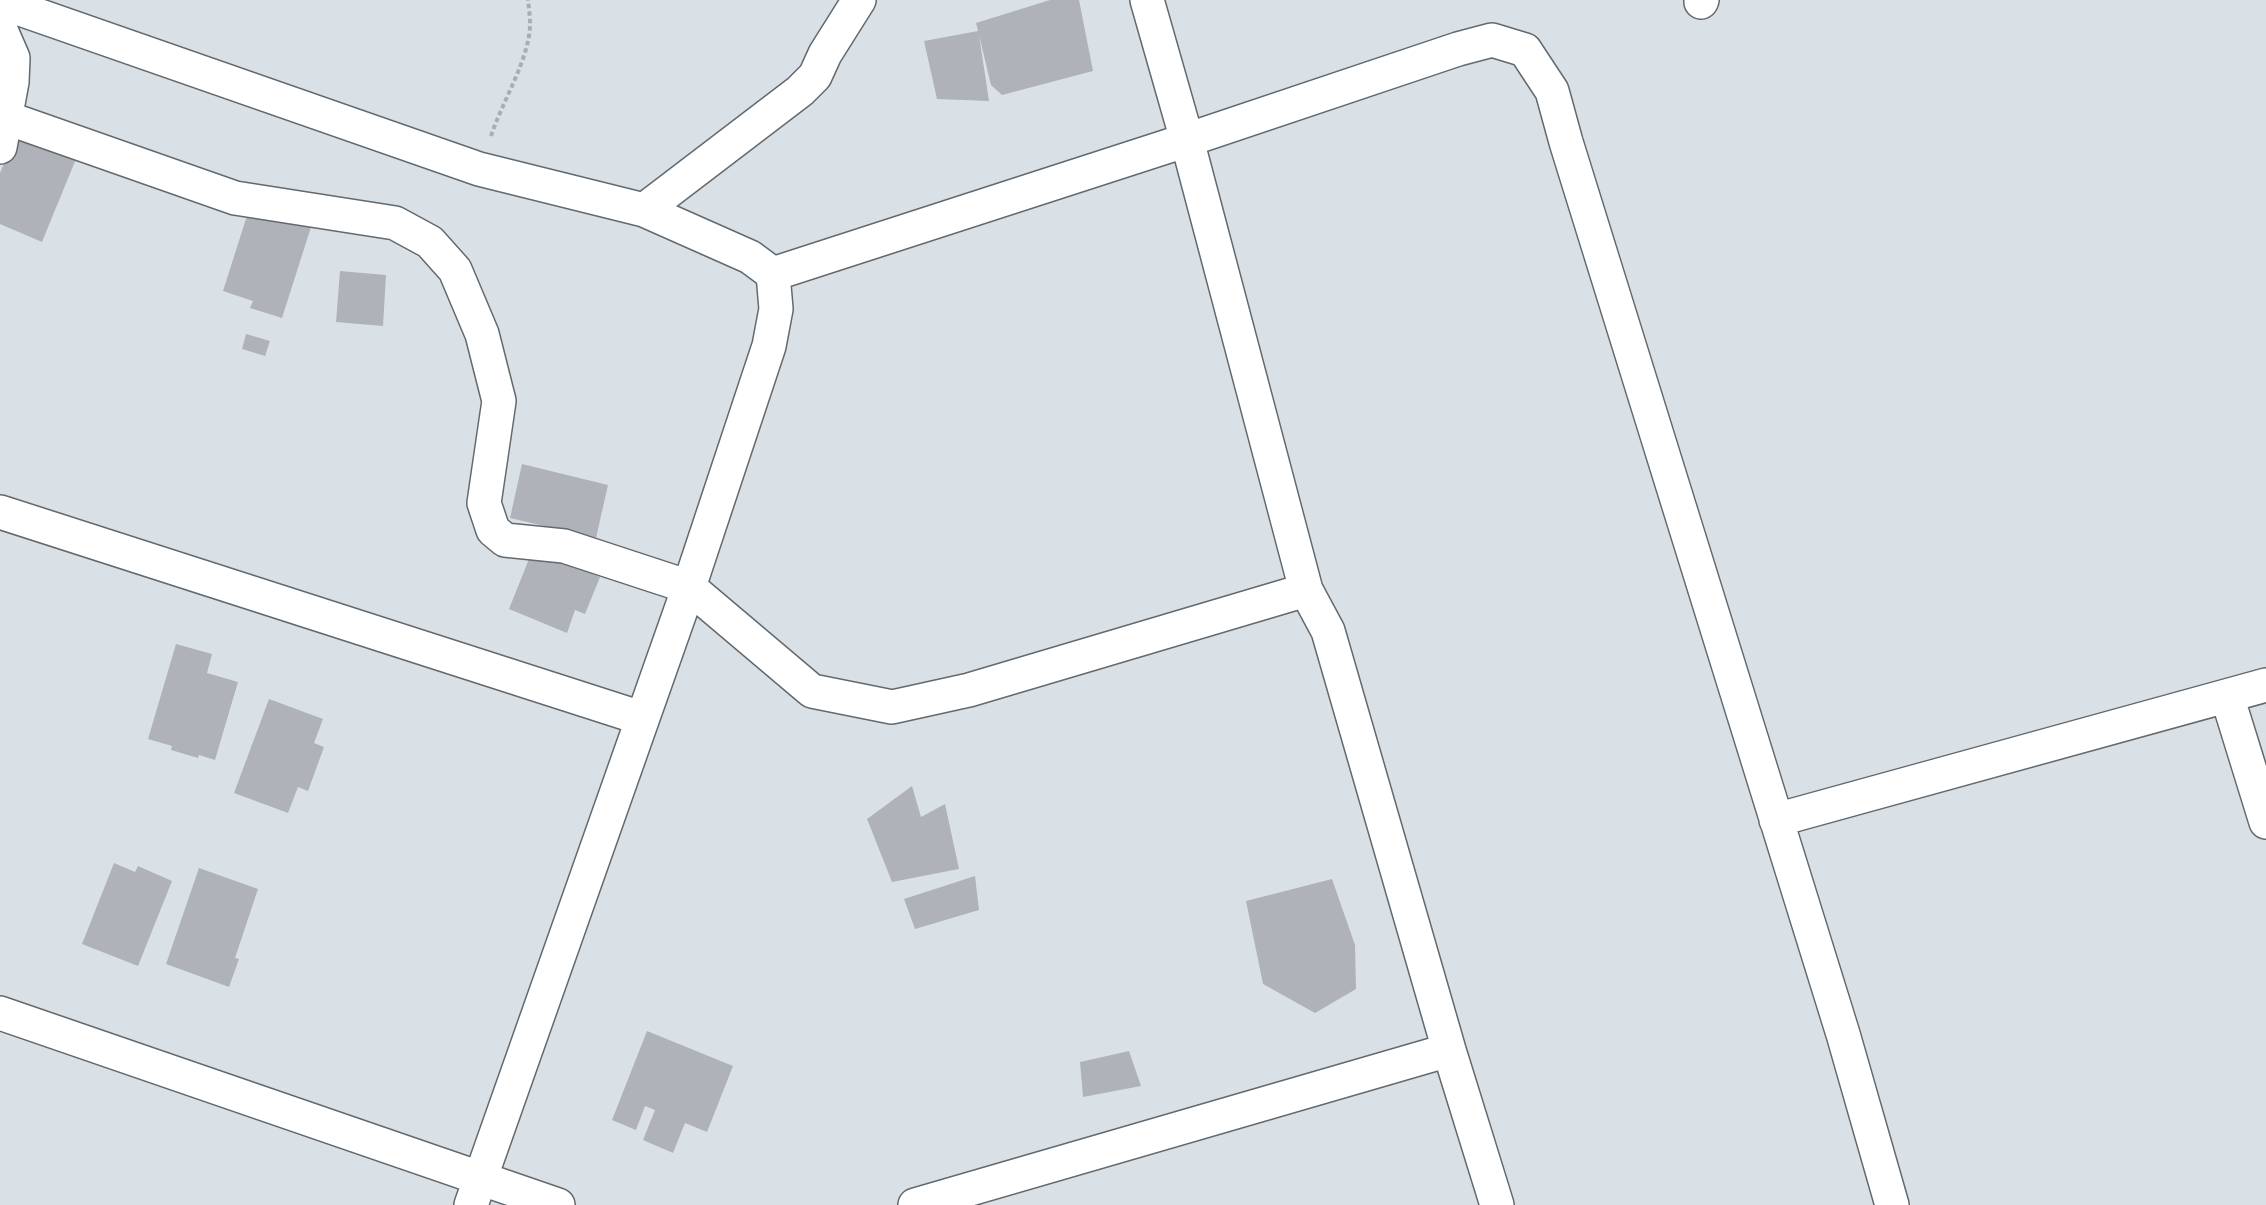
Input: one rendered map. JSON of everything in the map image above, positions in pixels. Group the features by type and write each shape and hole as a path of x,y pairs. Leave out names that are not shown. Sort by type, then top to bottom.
{"street":[{"path":"644,210 800,91 814,76 825,54 860,0"},
{"path":"1148,0 1305,590 1328,631 1449,1050 1497,1205"},
{"path":"0,2 479,169 644,210 750,257 773,274 776,309 769,346 689,587 476,1191"},
{"path":"0,28 13,58 12,82 3,133 235,198 395,222 430,242 455,270 482,334 499,400 484,503 493,530 505,540 564,546 689,587 812,692 892,707 969,690 1305,590"},
{"path":"773,274 1187,140 1458,49 1492,39 1525,50 1552,91 1843,1034 1892,1205"},
{"path":"0,512 641,718"},
{"path":"1776,820 2266,685"},
{"path":"2227,696 2266,822"},
{"path":"0,1013 476,1191 558,1205"},
{"path":"915,1205 1449,1050"}],"path":[{"path":"479,169 498,113 520,69 530,26 528,0"}],"building":[{"path":"1050,0 1079,0 1093,71 1002,95 991,85 979,35 989,101 937,99 924,41 978,31 976,23"},
{"path":"18,129 78,154 42,242 0,224 0,173"},
{"path":"251,203 312,224 282,318 250,308 253,301 223,291"},
{"path":"340,271 386,275 383,326 336,322"},
{"path":"246,334 270,341 265,356 242,349"},
{"path":"522,464 608,485 596,538 510,518"},
{"path":"533,549 600,577 585,614 575,610 567,633 509,609"},
{"path":"176,644 212,654 207,673 238,682 215,760 199,755 198,758 171,750 172,746 148,739"},
{"path":"269,699 323,719 314,743 324,747 308,791 298,787 288,813 234,793"},
{"path":"912,786 921,817 945,804 959,869 892,882 867,819"},
{"path":"114,863 135,872 138,866 172,881 138,966 82,944"},
{"path":"199,868 258,889 235,958 239,959 229,987 166,964"},
{"path":"975,876 979,910 915,929 904,899"},
{"path":"1332,879 1355,945 1356,989 1315,1013 1263,984 1246,901"},
{"path":"647,1031 733,1066 707,1132 685,1123 673,1153 643,1140 655,1110 645,1106 636,1130 612,1120"},
{"path":"1129,1051 1141,1086 1083,1097 1080,1062"}]}
